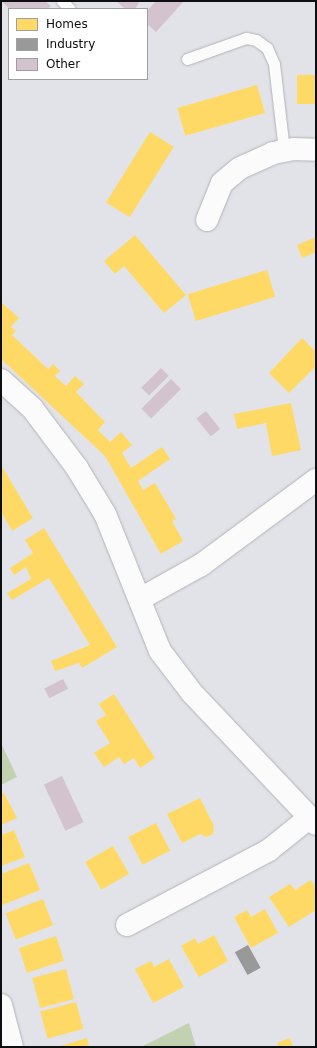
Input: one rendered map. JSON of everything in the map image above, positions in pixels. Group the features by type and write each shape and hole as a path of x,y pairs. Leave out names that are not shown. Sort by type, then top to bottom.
{"street":[{"path":"207,220 222,183 240,168 273,153 284,151 316,150"},
{"path":"1,380 32,408 77,468 106,514 160,651 192,693 313,821 269,850 127,925"},
{"path":"140,599 201,565 316,480"},
{"path":"1,1005 12,1047"}],"lane":[{"path":"187,59 246,38 256,40 267,48 274,64 284,151"}],"green space":[{"path":"1,743 17,777 1,785"},
{"path":"189,1023 196,1047 141,1047"}],"building: Homes":[{"path":"297,75 316,75 316,104 297,104"},
{"path":"257,85 265,113 185,136 177,108"},
{"path":"150,132 174,147 130,217 106,202"},
{"path":"135,235 186,295 164,313 124,266 115,274 104,261"},
{"path":"316,237 316,252 302,258 297,245"},
{"path":"267,270 275,297 196,321 188,294"},
{"path":"2,303 19,318 11,327 16,331 12,335 48,369 53,364 60,371 55,376 66,386 75,376 84,384 76,392 105,422 98,430 110,442 121,432 132,445 122,453 131,468 162,447 170,459 138,481 143,490 155,483 176,519 172,521 183,541 161,554 105,456 1,359"},
{"path":"302,338 316,352 316,366 289,393 269,373"},
{"path":"291,403 301,450 272,456 266,423 237,429 234,414"},
{"path":"1,465 33,518 12,531 1,512"},
{"path":"44,528 117,647 82,668 79,663 55,671 51,661 90,645 49,578 12,600 7,593 31,579 26,567 14,575 10,568 33,553 25,540"},
{"path":"114,694 155,758 140,768 134,758 124,764 119,757 104,767 94,753 110,743 96,721 106,715 99,704"},
{"path":"4,793 17,818 1,825 1,795"},
{"path":"200,798 214,826 213,834 206,837 200,834 182,843 167,814"},
{"path":"156,823 170,851 142,865 128,837"},
{"path":"14,830 25,857 1,866 1,835"},
{"path":"113,846 129,874 101,890 85,862"},
{"path":"29,863 40,890 2,905 1,874"},
{"path":"311,880 316,888 316,910 289,927 269,897 290,884 295,890"},
{"path":"43,899 53,925 16,939 6,913"},
{"path":"265,909 278,933 251,948 234,917 247,910 251,917"},
{"path":"214,935 228,961 199,977 181,946 195,938 198,944"},
{"path":"56,936 64,961 27,973 19,948"},
{"path":"169,959 184,987 153,1003 135,969 151,961 154,967"},
{"path":"66,969 74,999 40,1008 32,978"},
{"path":"76,1002 83,1029 48,1039 40,1012"},
{"path":"87,1038 89,1047 57,1047"},
{"path":"290,1038 293,1047 279,1047 277,1043"}],"building: Industry":[{"path":"248,945 261,968 247,975 235,952"}],"building: Other":[{"path":"1,1 45,1 51,6 49,8 9,8"},
{"path":"116,1 136,1 139,3 136,8 124,8"},
{"path":"156,1 184,1 156,32 148,25 148,10"},
{"path":"161,368 169,376 149,396 141,388"},
{"path":"171,379 181,389 151,419 141,409"},
{"path":"206,411 220,429 211,437 197,418"},
{"path":"63,679 68,689 49,698 44,689"},
{"path":"62,776 84,822 65,831 44,784"}]}
